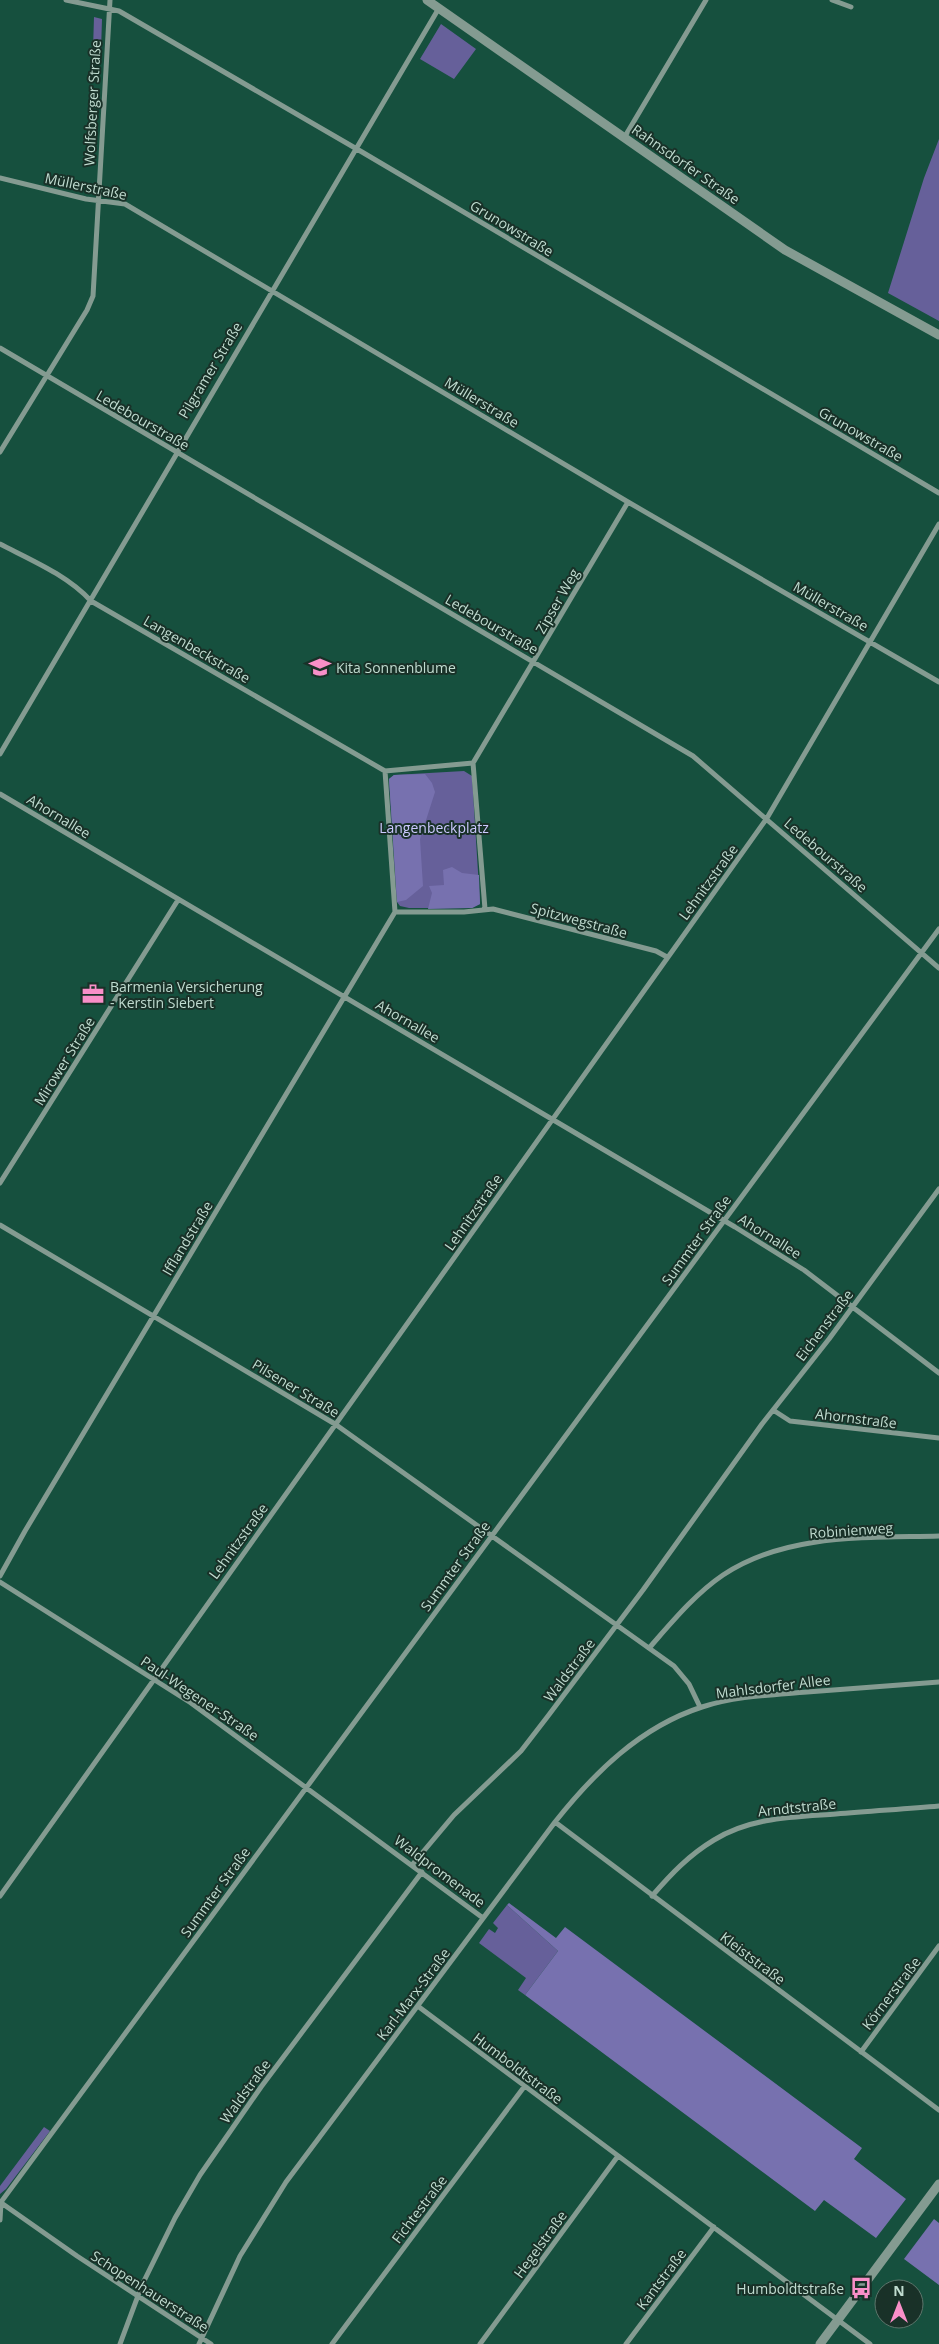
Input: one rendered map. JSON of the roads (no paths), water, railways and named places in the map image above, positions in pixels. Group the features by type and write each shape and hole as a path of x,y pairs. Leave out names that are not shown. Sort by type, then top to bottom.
{"street":[{"name":"Grunowstraße","path":"66,0 119,11 357,149 939,493"},
{"name":"Wolfsberger Straße","path":"0,452 87,310 92,296 110,0"},
{"name":"Rahnsdorfer Straße","path":"427,0 441,4 624,138 785,250 939,335"},
{"path":"624,138 706,0"},
{"path":"832,0 851,7"},
{"name":"Pilgramer Straße","path":"0,754 441,4"},
{"name":"Müllerstraße","path":"0,178 98,200 125,204 274,290 628,502 939,682"},
{"name":"Ledebourstraße","path":"0,348 693,756 939,968"},
{"name":"Zipser Weg","path":"473,763 628,502"},
{"name":"Lehnitzstraße","path":"0,1896 767,818 939,524"},
{"name":"Langenbeckstraße","path":"0,544 56,574 82,591 91,601 386,771"},
{"path":"473,763 484,909 464,912 395,912 386,771 473,763"},
{"name":"Ahornallee","path":"0,794 725,1221 804,1270 939,1373"},
{"name":"Mirower Straße","path":"0,1183 178,900"},
{"name":"Spitzwegstraße","path":"484,909 562,926 656,951 667,957"},
{"name":"Ifflandstraße","path":"0,1576 25,1531 395,912"},
{"name":"Summter Straße","path":"0,2202 939,929"},
{"name":"Eichenstraße","path":"725,1473 852,1307 939,1189"},
{"name":"Pilsener Straße","path":"0,1225 335,1424 492,1534 568,1590"},
{"name":"Ahornstraße","path":"773,1410 790,1421 939,1438"},
{"name":"Waldstraße","path":"412,1865 454,1815 521,1751 617,1623 725,1473"},
{"name":"Robinienweg","path":"650,1648 704,1590 723,1576 756,1558 824,1541 939,1536"},
{"name":"Paul-Wegener-Straße","path":"0,1582 191,1702 382,1842"},
{"name":"Mahlsdorfer Allee","path":"568,1590 617,1623 674,1666 689,1684 700,1707 769,1695 939,1682"},
{"name":"Karl-Marx-Straße","path":"199,2344 237,2262 286,2182 555,1822 581,1790 609,1761 648,1733 700,1707"},
{"name":"Arndtstraße","path":"652,1896 675,1869 693,1853 716,1838 746,1825 783,1817 939,1806"},
{"name":"Kleiststraße","path":"555,1822 939,2110"},
{"name":"Waldpromenade","path":"382,1842 484,1918"},
{"name":"Waldstraße","path":"120,2344 137,2296 175,2218 200,2175 261,2088 422,1872"},
{"name":"Körnerstraße","path":"861,2052 939,1946"},
{"name":"Humboldtstraße","path":"418,2007 870,2344"},
{"name":"Fichtestraße","path":"332,2344 524,2087"},
{"name":"Hegelstraße","path":"480,2344 618,2156"},
{"path":"820,2344 939,2184"},
{"path":"0,2202 0,2220"},
{"name":"Schopenhauerstraße","path":"0,2202 76,2256 211,2344"},
{"name":"Kantstraße","path":"626,2344 714,2227"}],"place":[{"name":"Kita Sonnenblume","path":"320,667"},
{"name":"Barmenia Versicherung - Kerstin Siebert","path":"93,994"},
{"name":"Humboldtstraße","path":"861,2288"}],"park label":[{"name":"Langenbeckplatz","path":"434,827"}]}
